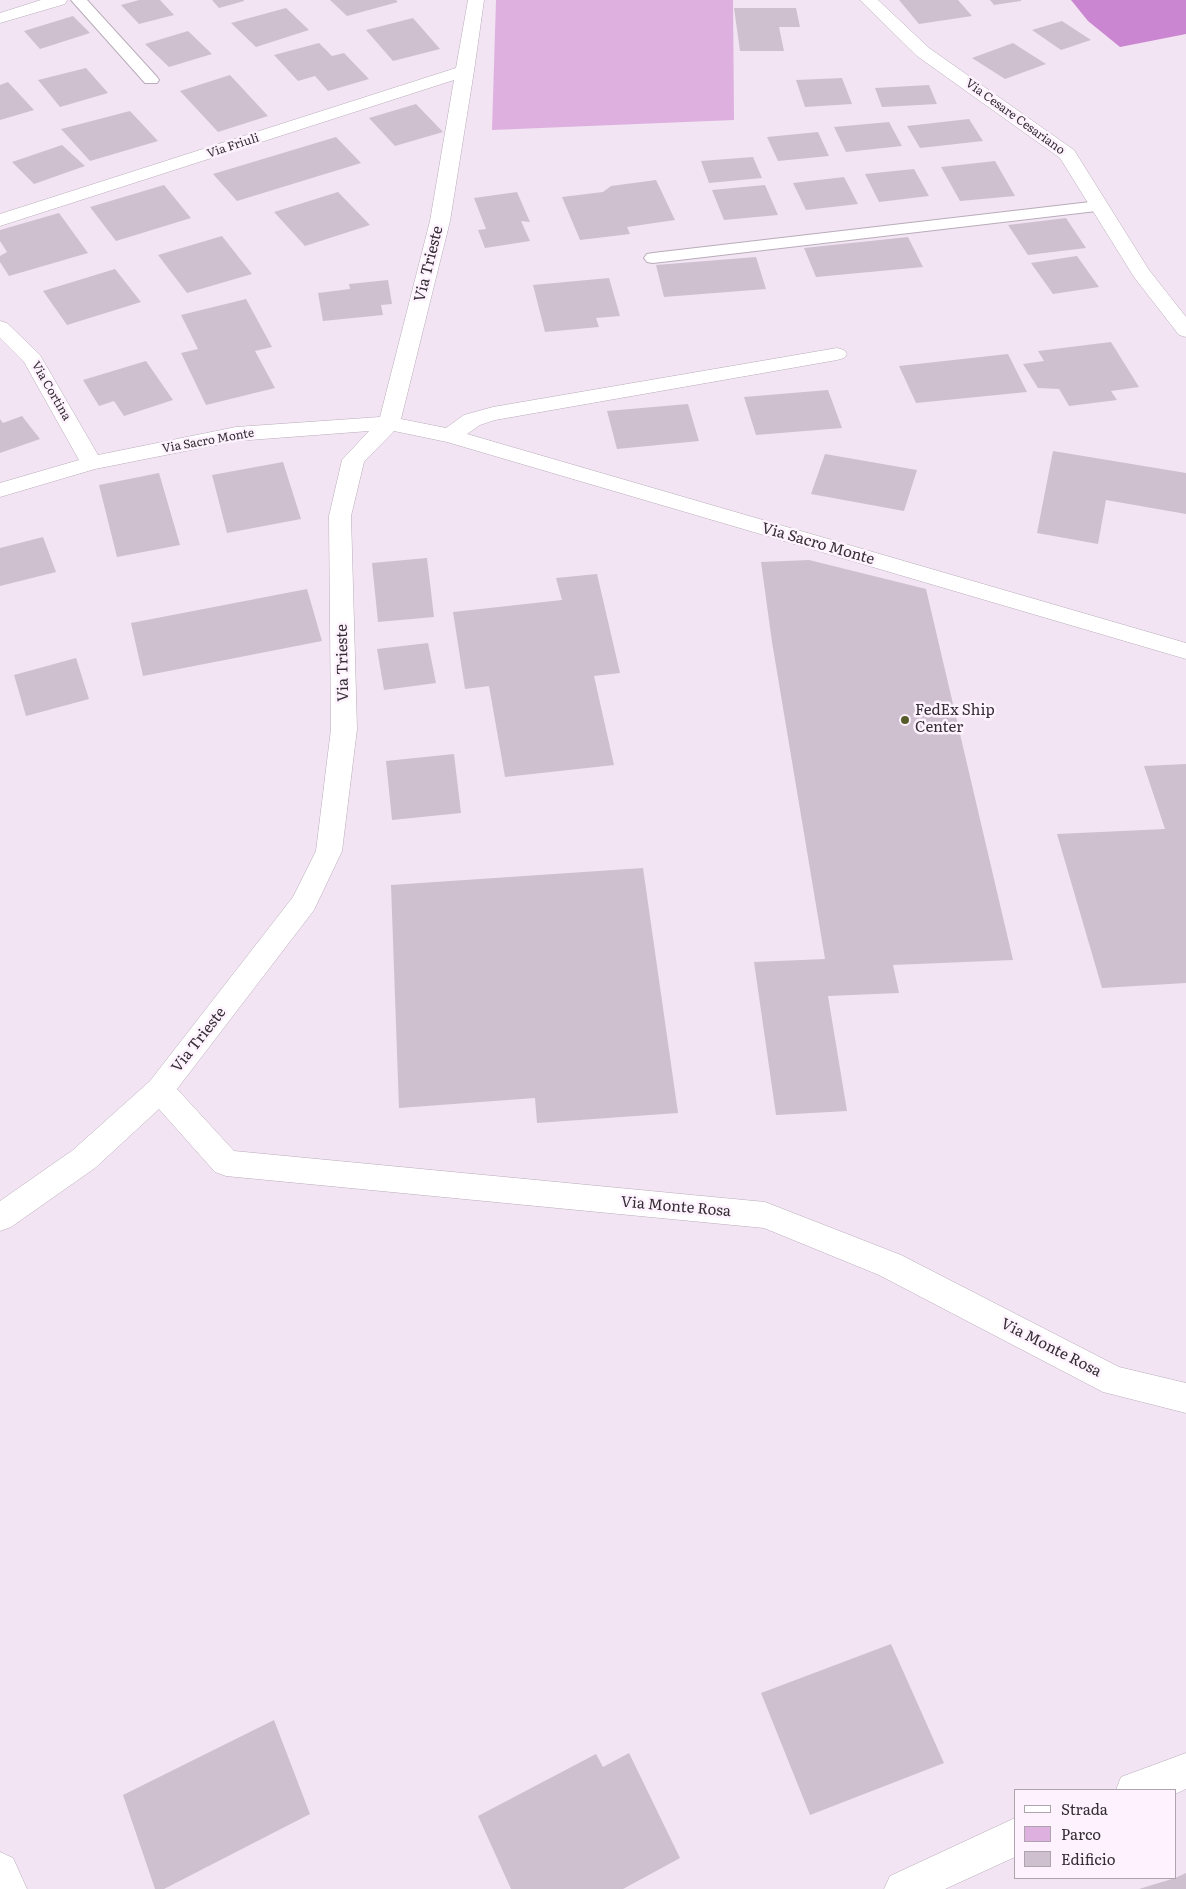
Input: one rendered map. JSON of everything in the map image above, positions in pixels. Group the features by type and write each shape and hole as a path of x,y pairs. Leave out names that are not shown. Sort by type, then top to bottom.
{"street":[{"path":"0,18 59,0"},
{"name":"Via Trieste","path":"0,1218 84,1159 160,1090 304,903 329,851 344,729 340,516 353,460 389,423 440,221 476,0"},
{"name":"Via Cesare Cesariano","path":"868,0 923,52 1067,154 1141,273 1186,331"},
{"name":"Via Friuli","path":"0,220 465,71"},
{"name":"Via Cortina","path":"0,328 33,359 92,463"},
{"path":"450,436 472,420 493,414 837,354"},
{"name":"Via Sacro Monte","path":"0,490 92,463 236,434 389,423 450,436 1186,651"},
{"name":"Via Monte Rosa","path":"160,1090 226,1163 765,1215 890,1265 1114,1381 1186,1398"},
{"path":"1137,1789 1186,1771"},
{"path":"903,1889 1014,1836"},
{"path":"0,1871 8,1889"}],"lane":[{"path":"79,0 151,80"},
{"path":"653,258 1099,206"}],"green space":[{"path":"496,0 733,0 734,120 492,130"}],"shaded area":[{"path":"1071,0 1186,0 1186,34 1120,47 1088,21"}],"building":[{"path":"139,0 160,0 174,15 139,24 121,5"},
{"path":"212,0 244,0 244,1 219,8"},
{"path":"330,0 396,0 398,2 347,16"},
{"path":"899,0 958,0 972,16 919,24"},
{"path":"990,0 1021,0 1021,1 994,5"},
{"path":"286,8 309,30 256,47 231,23"},
{"path":"734,8 796,8 800,27 779,27 784,51 740,51"},
{"path":"73,16 90,33 40,49 24,31"},
{"path":"413,18 440,49 393,61 366,30"},
{"path":"1062,21 1091,40 1061,50 1032,30"},
{"path":"188,31 212,54 169,67 145,44"},
{"path":"319,43 332,56 344,53 369,79 328,91 315,76 298,81 274,55"},
{"path":"1013,43 1046,64 1005,79 972,58"},
{"path":"86,68 108,93 60,107 38,80"},
{"path":"230,75 268,116 218,132 180,91"},
{"path":"842,78 852,104 805,107 796,80"},
{"path":"8,82 34,110 0,120 0,85"},
{"path":"929,85 937,104 882,107 875,88"},
{"path":"416,104 443,132 395,146 369,118"},
{"path":"130,111 158,141 90,161 61,129"},
{"path":"969,119 983,141 920,148 907,126"},
{"path":"889,122 902,146 846,152 834,127"},
{"path":"818,132 829,156 778,161 767,137"},
{"path":"336,137 361,163 237,201 213,174"},
{"path":"62,145 85,166 34,184 12,162"},
{"path":"753,157 762,178 709,183 701,161"},
{"path":"995,161 1015,196 960,201 941,167"},
{"path":"914,169 929,196 879,202 865,174"},
{"path":"844,177 858,204 806,210 793,183"},
{"path":"656,180 675,220 627,227 630,234 580,240 562,197 603,192 611,186"},
{"path":"164,185 191,218 116,241 90,207"},
{"path":"765,185 778,215 724,220 712,190"},
{"path":"338,192 370,225 305,246 274,212"},
{"path":"517,192 530,222 521,221 530,241 485,248 478,230 486,229 474,198"},
{"path":"59,213 88,253 9,276 0,262 0,256 7,252 0,241 0,230"},
{"path":"1066,218 1086,248 1028,255 1008,225"},
{"path":"222,236 252,274 187,293 158,255"},
{"path":"908,237 923,267 816,277 804,248"},
{"path":"1077,256 1099,287 1053,294 1031,263"},
{"path":"756,257 766,289 664,297 656,265"},
{"path":"115,269 141,302 67,325 43,291"},
{"path":"609,278 620,316 596,318 599,327 545,332 533,285"},
{"path":"388,280 392,304 381,305 383,315 323,321 318,293 350,289 349,284"},
{"path":"246,299 272,347 255,351 275,388 206,405 181,353 198,349 181,315"},
{"path":"1111,342 1139,387 1111,391 1117,400 1069,406 1059,389 1038,388 1023,364 1044,361 1038,351"},
{"path":"1008,354 1027,392 916,403 899,366"},
{"path":"146,361 173,400 124,416 114,401 99,406 83,380"},
{"path":"828,390 842,428 756,435 744,397"},
{"path":"688,404 699,441 617,449 607,411"},
{"path":"22,416 40,439 0,453 0,419 3,423"},
{"path":"1053,451 1186,473 1186,514 1106,500 1098,544 1037,533"},
{"path":"825,454 917,470 904,511 811,494"},
{"path":"283,462 301,519 227,533 212,475"},
{"path":"159,473 180,545 117,557 99,485"},
{"path":"43,537 56,572 0,586 0,548"},
{"path":"427,558 434,617 378,622 372,563"},
{"path":"809,560 926,589 1013,960 893,965 899,993 828,996 847,1111 776,1115 754,962 825,959 772,642 761,562"},
{"path":"597,574 620,673 594,676 614,765 505,777 489,686 465,689 453,612 562,600 556,578"},
{"path":"307,589 322,641 143,676 131,623"},
{"path":"428,643 436,683 384,690 377,649"},
{"path":"76,658 89,699 26,716 14,675"},
{"path":"454,754 461,813 392,820 386,761"},
{"path":"1186,764 1186,983 1102,988 1057,834 1165,829 1144,766"},
{"path":"643,868 678,1113 537,1123 535,1098 399,1108 391,885"},
{"path":"891,1644 944,1763 810,1815 761,1693"},
{"path":"274,1720 310,1814 164,1889 155,1889 123,1795"},
{"path":"629,1753 680,1858 623,1889 511,1889 478,1816 596,1754 603,1767"},
{"path":"1186,1873 1186,1889 1139,1889 1176,1879"}],"place":[{"name":"FedEx Ship Center","path":"905,720"}]}
